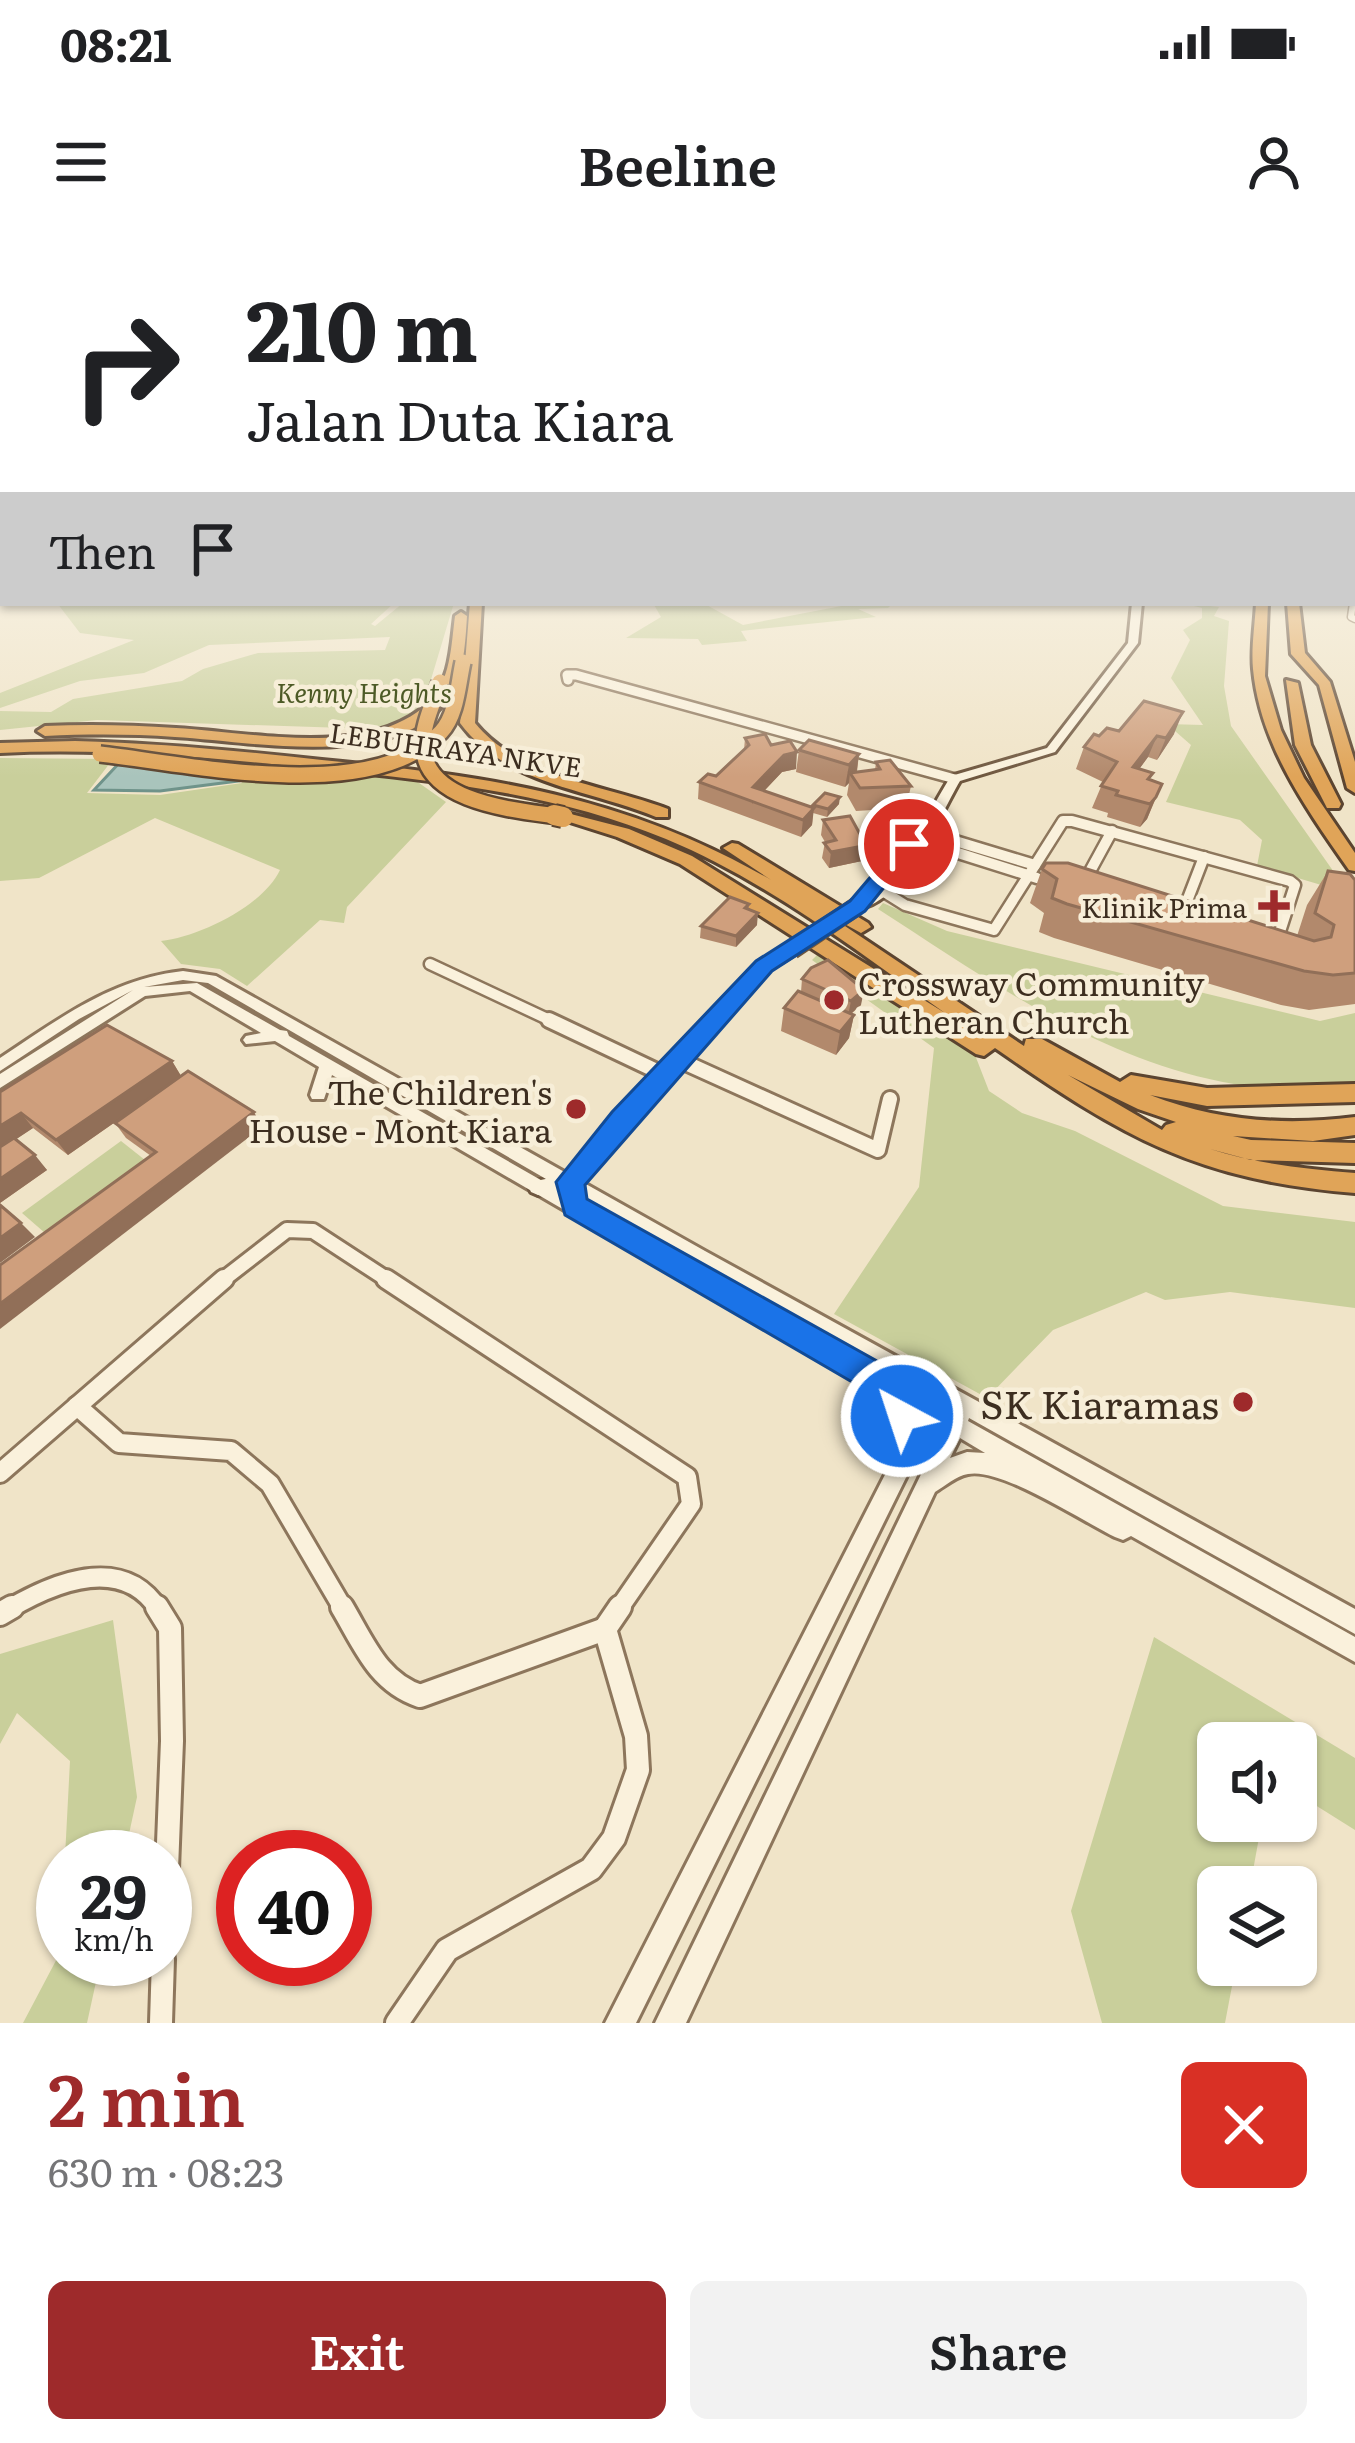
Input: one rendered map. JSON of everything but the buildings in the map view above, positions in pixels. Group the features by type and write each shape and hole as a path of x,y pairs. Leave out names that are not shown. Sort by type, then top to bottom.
{"highway":[{"path":"462,610 423,744 424,761 442,783 477,800 623,833 686,860 1071,1104 1116,1128 1149,1135"},
{"path":"0,736 100,728 338,743 391,733 421,719 441,702 462,610"},
{"path":"475,610 467,723 477,739 520,766 607,791 675,819"},
{"path":"1262,610 1264,702 1283,752 1355,866"},
{"path":"1295,610 1298,654 1290,680 1312,766 1355,838"},
{"path":"0,751 100,754 314,775 376,766 416,751 440,733 452,710 472,636"},
{"path":"1298,654 1324,685 1341,756 1355,788"},
{"name":"LEBUHRAYA NKVE","path":"0,736 141,737 372,760 565,788 675,819 785,876 1045,1061"},
{"name":"LEBUHRAYA NKVE","path":"0,751 105,746 423,774 557,796 634,818 682,839 817,917 1045,1061"},
{"path":"1045,1061 1083,1099 1149,1135 1202,1157 1355,1197"},
{"path":"1045,1061 1148,1088 1250,1098 1306,1091 1355,1093"},
{"path":"1045,1061 1136,1100 1225,1126 1271,1132 1355,1126"},
{"path":"1045,1061 1128,1114 1214,1143 1280,1153 1355,1153"},
{"path":"1277,1175 1355,1183"}],"main road":[{"path":"538,1187 571,1182 764,966 881,890 915,844 952,779 1051,750 1133,643 1136,610"},
{"path":"857,906 915,844"},
{"path":"571,1182 575,1207"}],"street":[{"path":"576,675 687,704 952,779 565,677 576,675"},
{"path":"881,890 905,905 994,930 1063,820 1294,885 1275,949"},
{"path":"1095,899 1070,890 1112,831"},
{"path":"952,840 1046,884"},
{"path":"937,850 1030,874"},
{"path":"1179,921 1204,857"},
{"path":"1160,915 1201,928"},
{"path":"430,964 878,1150 890,1100"},
{"path":"0,1065 136,982 211,979 571,1182 1174,1548 1355,1650"},
{"path":"0,1082 162,981 192,986 883,1382 934,1400"},
{"path":"251,1040 283,1035"},
{"path":"318,1095 328,1064"},
{"path":"0,1473 76,1406 267,1242 287,1230 313,1231 686,1477 691,1504 605,1629 420,1696 399,1689 383,1676 270,1484 249,1462 231,1451 118,1443 76,1406"},
{"path":"883,1382 899,1406 905,1429 900,1467"},
{"path":"620,2023 934,1400"},
{"path":"670,2023 960,1415"},
{"path":"960,1415 1355,1622"},
{"path":"927,1484 975,1461 1022,1478 1095,1518 1174,1548"},
{"path":"0,1614 52,1583 99,1577 124,1582 151,1598 170,1628 169,1830"},
{"path":"397,2023 447,1950 592,1869 614,1838 629,1803 637,1753 605,1629"},
{"path":"161,2023 163,1986"}],"green space":[{"name":"Kenny Heights","path":"63,610 386,610 371,624 375,626 394,610 452,610 420,716 374,730 97,720 0,730 0,711 51,712 73,699 182,681 203,669 258,653 385,650 390,637 209,645 144,673 80,681 0,708 0,693 134,640 80,633"},
{"path":"657,610 716,610 743,625 820,610 861,610 876,617 741,631 747,641 702,645 698,639 626,638 661,617"},
{"path":"1202,610 1217,610 1214,616 1229,621 1224,686 1231,726 1355,902 1328,887 1257,866 1262,840 1240,820 1166,802 1191,745 1167,724 1203,725 1171,678 1190,640 1183,630 1202,618"},
{"path":"0,758 113,759 87,793 160,795 242,783 238,773 412,778 446,802 347,907 344,923 320,920 247,986 220,969 181,964 161,941 228,918 260,896 280,870 155,818 39,878 0,881"},
{"path":"883,903 947,931 1320,1021 1355,1013 1355,1082 1249,1086 1138,1057 1092,1038 1005,990 878,909"},
{"path":"817,955 975,1055 989,1091 1022,1113 1075,1131 1223,1206 1355,1222 1355,1308 1230,1292 1165,1300 1146,1292 1053,1330 987,1398 834,1314 919,1187 934,1048 812,960"},
{"path":"121,1141 145,1160 45,1233 22,1213"},
{"path":"113,1620 137,1797 130,1830 66,1830 70,1761 17,1713 0,1744 0,1654"},
{"path":"1154,1637 1295,1722 1197,1722 1197,1842 1258,1842 1254,1866 1197,1866 1197,1986 1232,1986 1225,2023 1102,2023 1071,1911"},
{"path":"1317,1735 1355,1758 1355,1830 1317,1806"},
{"path":"43,1986 95,1986 87,2023 23,2023"}],"water":[{"path":"122,760 234,774 238,781 160,791 94,790"}],"place":[{"name":"Klinik Prima","path":"1274,906"},
{"name":"Crossway Community Lutheran Church","path":"834,1000"},
{"name":"The Children's House - Mont Kiara","path":"576,1109"},
{"name":"SK Kiaramas","path":"1243,1402"}],"route":[{"path":"902,1416 883,1382 575,1207 570,1191 571,1182 622,1119 764,966 857,906 909,844"}]}
